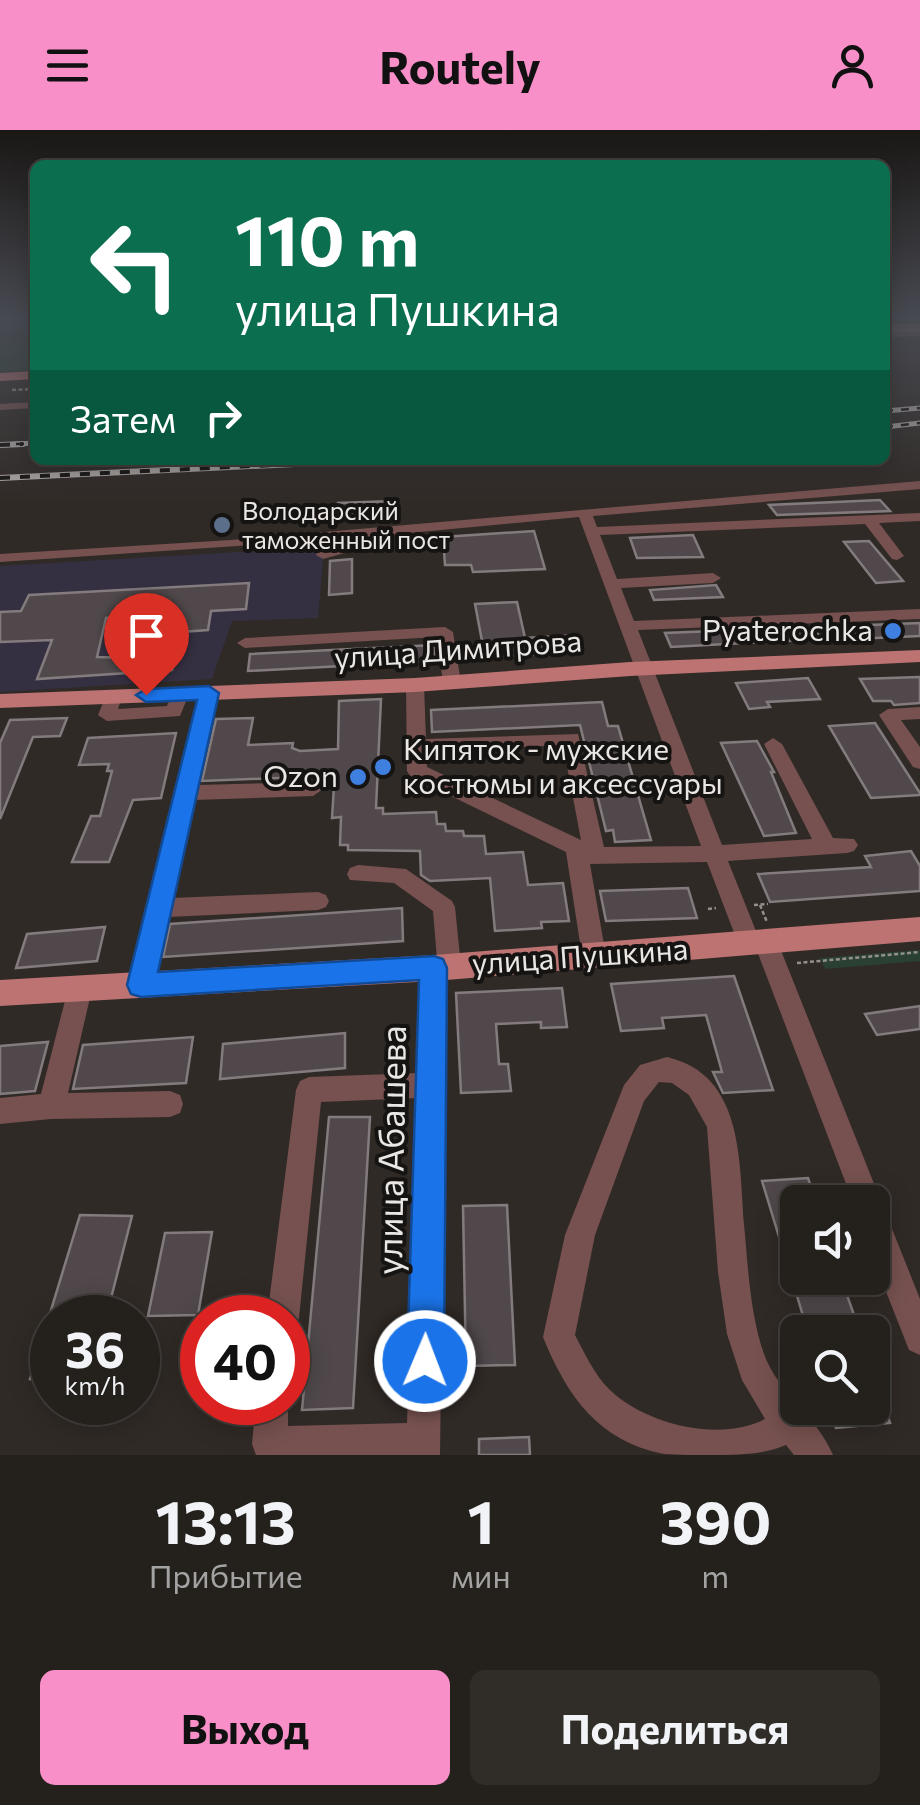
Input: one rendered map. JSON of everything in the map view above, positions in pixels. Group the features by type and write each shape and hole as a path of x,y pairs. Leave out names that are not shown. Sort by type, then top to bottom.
{"main road":[{"path":"1,391 24,381"},
{"name":"улица Димитрова","path":"0,701 415,685 647,668 920,656"},
{"name":"улица Пушкина","path":"0,993 441,967 920,930"}],"street":[{"path":"1,391 30,400"},
{"path":"588,523 734,497 920,486"},
{"path":"0,558 410,529 920,517"},
{"path":"868,518 896,556"},
{"path":"588,523 716,854 758,943 860,1185"},
{"path":"323,555 410,529"},
{"path":"612,584 713,578"},
{"path":"628,626 920,614"},
{"path":"246,643 445,632 452,683"},
{"path":"415,685 417,771 576,846 586,856 716,854 837,846 772,744"},
{"path":"141,985 209,693"},
{"path":"920,713 888,715 920,762"},
{"path":"418,746 570,738 594,956"},
{"path":"183,793 313,789"},
{"name":"улица Абашева","path":"358,874 398,876 444,906 431,1085 423,1448"},
{"path":"158,908 318,901"},
{"path":"52,1106 80,988"},
{"path":"665,1068 688,1076 706,1093 722,1130 735,1288 749,1357 766,1392 791,1423 752,1443 736,1444 687,1443 637,1428 595,1400 559,1338 580,1235 633,1094 644,1076 654,1070 665,1068"},
{"path":"286,1295 309,1090 431,1085"},
{"path":"0,1111 170,1104"},
{"path":"890,1262 920,1339"},
{"path":"271,1425 269,1444 423,1448"},
{"path":"793,1425 816,1455"}],"path":[{"path":"1,391 30,389"},
{"path":"789,963 920,952"}],"shaded area":[{"path":"324,547 318,618 232,621 212,679 0,692 0,566"}],"green space":[{"path":"920,950 920,961 825,969 820,958"}],"building":[{"path":"880,500 890,511 777,515 769,505"},
{"path":"393,501 394,514 339,517 338,503"},
{"path":"534,531 545,569 473,572 471,565 445,565 443,537"},
{"path":"693,535 703,557 637,558 630,538"},
{"path":"869,541 903,581 876,583 844,542"},
{"path":"352,559 352,593 329,595 330,561"},
{"path":"249,583 246,609 211,611 208,630 181,632 172,670 37,679 52,640 0,642 0,612 21,611 29,595","holes":["148,615 136,658 97,657 106,618"]},
{"path":"716,585 723,597 654,600 650,590"},
{"path":"517,602 525,638 577,635 582,652 485,657 475,604"},
{"path":"920,623 920,636 853,639 844,626"},
{"path":"813,627 821,639 671,647 665,633"},
{"path":"434,645 436,661 248,671 250,654"},
{"path":"920,677 920,703 894,705 891,701 873,701 860,679"},
{"path":"808,678 820,699 767,702 770,707 749,709 736,683"},
{"path":"381,699 376,808 383,808 383,814 436,812 437,824 445,824 446,831 484,836 486,854 523,852 528,885 563,883 569,921 541,922 542,928 495,931 490,878 430,881 421,875 420,851 348,850 348,845 340,845 341,817 332,818 334,786 326,786 327,776 202,781 216,719 253,718 248,745 293,743 292,748 300,751 338,749 339,701"},
{"path":"602,702 608,726 618,726 651,840 615,842 613,830 606,831 580,725 432,732 431,710"},
{"path":"67,718 60,736 33,737 0,819 0,743 10,720"},
{"path":"875,723 920,795 871,798 829,726"},
{"path":"176,733 161,798 133,800 109,862 72,862 91,816 100,816 112,771 107,771 109,764 79,765 88,738"},
{"path":"757,741 774,772 796,833 764,836 721,743"},
{"path":"911,851 920,866 920,891 770,902 758,874 871,867 865,856"},
{"path":"688,888 697,918 606,921 600,891"},
{"path":"402,908 403,941 163,957 170,924"},
{"path":"105,927 97,961 16,968 27,934"},
{"path":"734,976 773,1090 723,1093 713,1072 722,1072 706,1015 662,1018 664,1028 621,1031 611,984"},
{"path":"562,988 567,1027 541,1028 541,1022 496,1024 499,1064 508,1064 511,1091 461,1093 456,993"},
{"path":"920,1006 920,1029 877,1035 865,1014"},
{"path":"345,1033 345,1068 220,1079 223,1044"},
{"path":"193,1037 186,1083 73,1089 83,1045"},
{"path":"48,1042 35,1091 0,1094 0,1046"},
{"path":"329,1117 370,1117 353,1408 310,1410 310,1323"},
{"path":"808,1178 810,1185 780,1185 780,1240 762,1181"},
{"path":"507,1205 515,1365 466,1366 463,1206"},
{"path":"80,1215 132,1216 112,1295 56,1295"},
{"path":"212,1232 201,1295 180,1295 180,1315 160,1316 160,1295 152,1295 165,1233"},
{"path":"797,1295 847,1295 854,1315 803,1315"},
{"path":"529,1437 530,1455 479,1455 479,1439"}],"railway":[{"path":"890,411 920,408"},
{"path":"890,426 920,423"},
{"path":"23,444 0,445 30,443"},
{"path":"0,478 273,465"}],"place":[{"name":"Володарский таможенный пост","path":"222,525"},
{"name":"Pyaterochka","path":"893,631"},
{"name":"Кипяток - мужские костюмы и аксессуары","path":"383,767"},
{"name":"Ozon","path":"358,777"}],"route":[{"path":"146,695 209,693 141,985 434,968 425,1361"}]}
